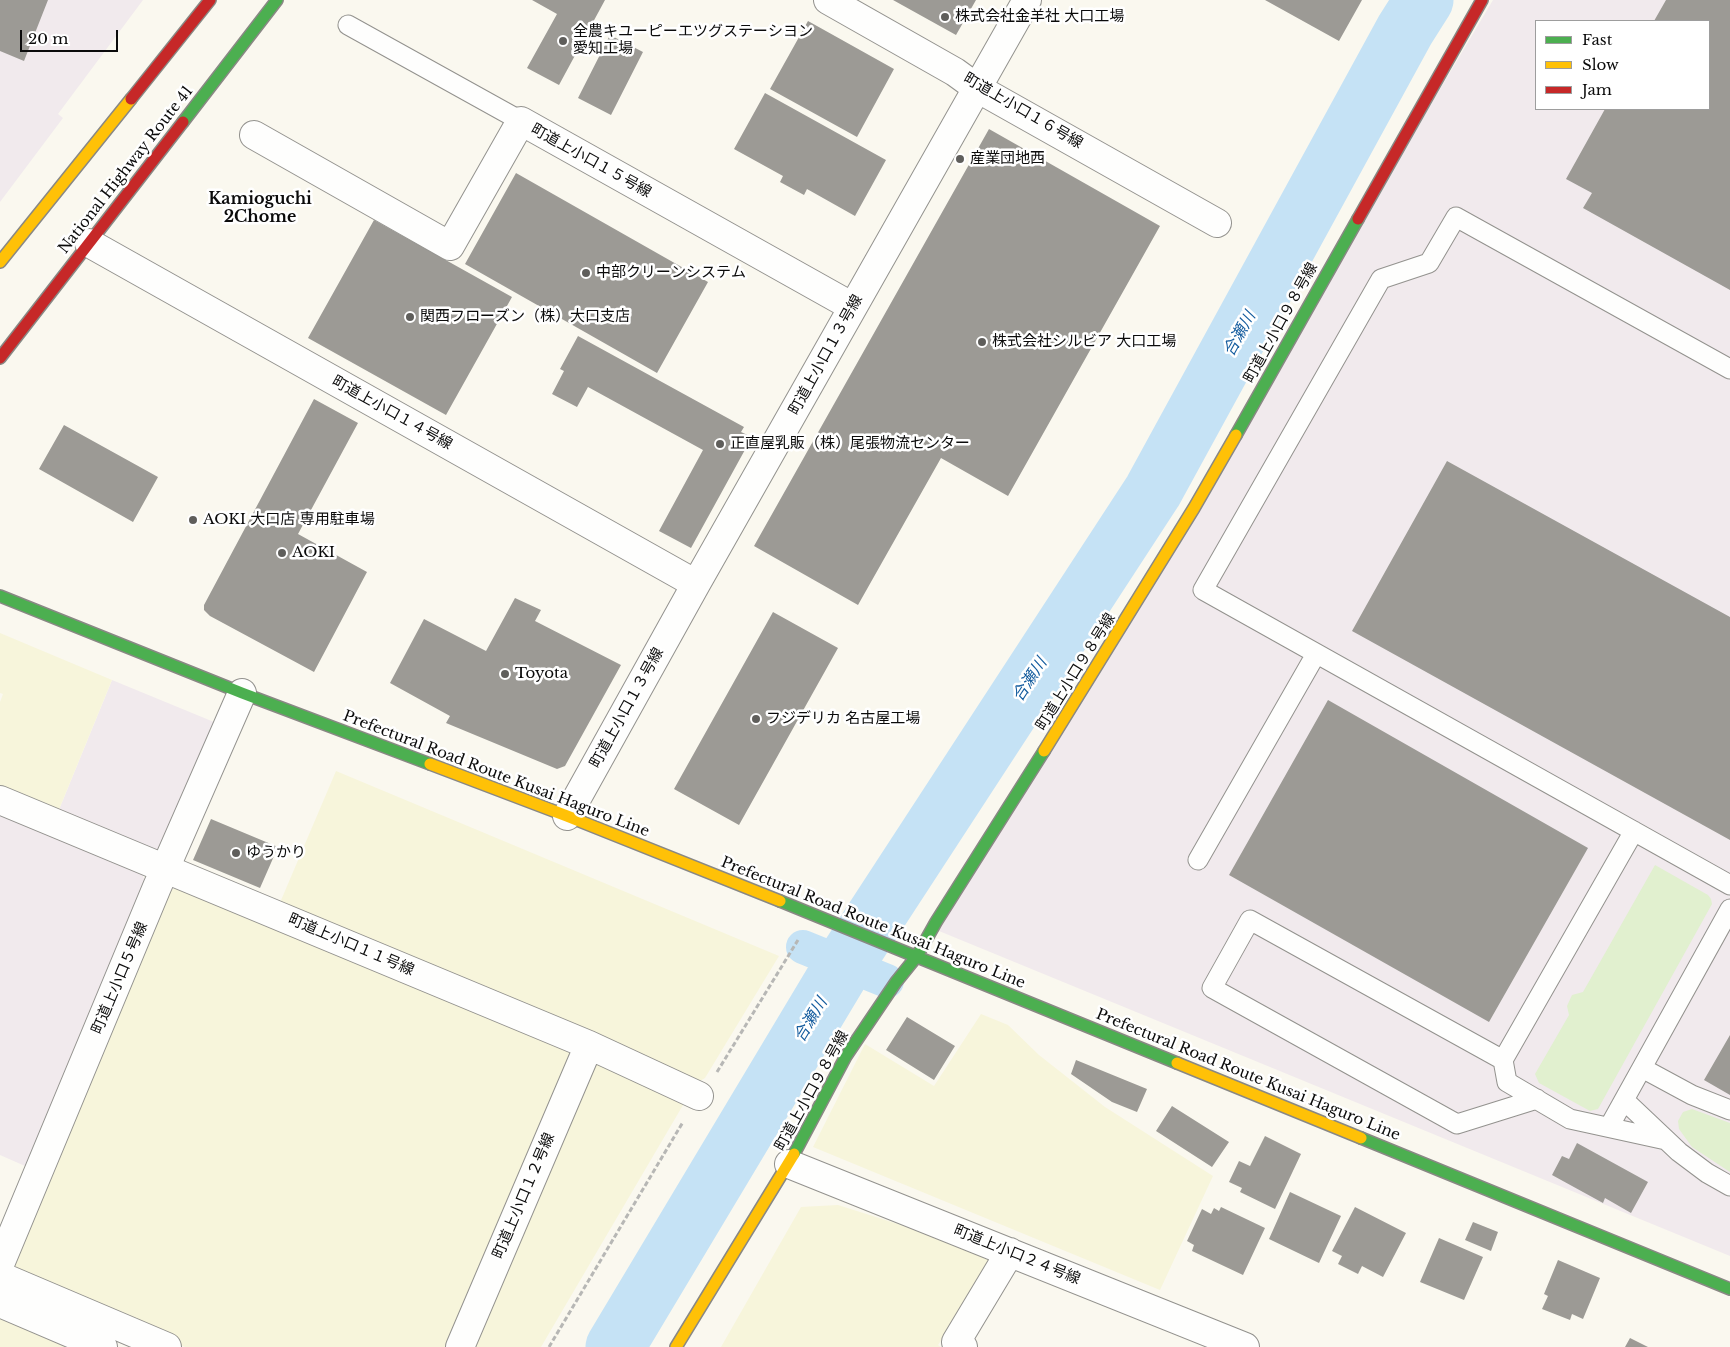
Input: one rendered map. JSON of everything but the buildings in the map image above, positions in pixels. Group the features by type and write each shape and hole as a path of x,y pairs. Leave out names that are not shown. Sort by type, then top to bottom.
{"main road":[{"path":"3,253 210,0"},
{"name":"National Highway Route 41","path":"0,358 277,0"},
{"name":"町道上小口９８号線","path":"676,1347 746,1229 789,1164 846,1056 896,982 917,956 936,922 1194,508 1482,0"},
{"name":"Prefectural Road Route Kusai Haguro Line","path":"0,596 242,693 567,816 813,914 1730,1289"}],"street":[{"name":"町道上小口１６号線","path":"828,0 955,72 977,88 1217,222"},
{"name":"町道上小口１３号線","path":"567,816 696,584 1027,0"},
{"name":"町道上小口１５号線","path":"254,135 450,246 521,121 853,307"},
{"name":"町道上小口１４号線","path":"89,243 696,584"},
{"name":"町道上小口５号線","path":"0,1264 166,868 242,693"},
{"name":"町道上小口１１号線","path":"0,800 589,1045 699,1096"},
{"name":"町道上小口１２号線","path":"460,1347 589,1045"},
{"name":"町道上小口２４号線","path":"789,1164 1245,1347"},
{"path":"963,1347 956,1342 1010,1252"},
{"path":"0,1276 167,1347"},
{"path":"0,1303 103,1347"}],"lane":[{"path":"348,25 521,121"},
{"path":"1730,369 1456,217 1429,263 1381,278 1203,590 1730,885"},
{"path":"1198,860 1316,654"},
{"path":"1634,831 1503,1060 1507,1082 1570,1118 1666,1140"},
{"path":"1609,1127 1730,909"},
{"path":"1503,1060 1250,920 1212,988 1457,1124 1536,1099"},
{"path":"1642,1068 1692,1095 1730,1110"},
{"path":"1624,1100 1678,1152 1706,1173 1730,1186"}],"path":[{"path":"549,1347 699,1096 711,1082 813,914"}],"shaded area":[{"path":"0,0 143,0 58,114 63,118 0,202"},
{"path":"1493,0 1730,0 1730,1256 939,931"},
{"path":"0,633 112,680 58,812 0,788 0,702 3,694 0,693"},
{"path":"112,680 214,722 161,847 153,852 58,812"},
{"path":"336,771 779,956 705,1078 700,1081 279,905"},
{"path":"0,810 140,867 145,882 25,1166 0,1155"},
{"path":"182,886 579,1055 455,1347 185,1347 15,1275 12,1265 171,890"},
{"path":"981,1014 1008,1025 1039,1055 1105,1107 1213,1176 1160,1290 813,1147 865,1044 934,1086"},
{"path":"588,1059 686,1100 541,1347 466,1347"},
{"path":"838,1205 901,1225 990,1260 992,1265 938,1345 941,1347 721,1347 801,1207"},
{"path":"0,1313 80,1347 0,1347"}],"green space":[{"path":"1655,865 1708,895 1712,904 1598,1109 1590,1111 1539,1083 1535,1074 1569,1015 1567,1006 1572,995 1583,992"},
{"path":"1692,1109 1730,1123 1730,1172 1692,1147 1679,1129 1678,1121 1683,1112"}],"waterway":[{"name":"合瀬川","path":"615,1347 842,968 1153,491 1405,30 1424,0"},
{"name":"合瀬川","path":"803,947 887,981"}],"traffic: fast":[{"path":"183,122 277,0"},
{"path":"1236,435 1358,219"},
{"path":"0,596 242,693 430,764"},
{"path":"794,1154 846,1056 896,982 917,956 936,922 1044,751"},
{"path":"780,901 1177,1063"},
{"path":"1361,1138 1730,1289"}],"traffic: slow":[{"path":"0,262 131,99"},
{"path":"1044,751 1194,508 1236,435"},
{"path":"430,764 567,816 780,901"},
{"path":"1177,1063 1361,1138"},
{"path":"676,1347 794,1154"}],"traffic: jam":[{"path":"131,99 210,0"},
{"path":"1358,219 1482,0"},
{"path":"0,358 183,122"}],"place":[{"name":"株式会社金羊社 大口工場","path":"945,17"},
{"name":"全農キユーピーエツグステーシヨン 愛知工場","path":"563,41"},
{"name":"産業団地西","path":"960,159"},
{"name":"中部クリーンシステム","path":"586,273"},
{"name":"関西フローズン（株）大口支店","path":"410,317"},
{"name":"株式会社シルビア 大口工場","path":"982,342"},
{"name":"正直屋乳販（株）尾張物流センター","path":"720,444"},
{"name":"AOKI 大口店 専用駐車場","path":"193,520"},
{"name":"AOKI","path":"282,553"},
{"name":"Toyota","path":"505,674"},
{"name":"フジデリカ 名古屋工場","path":"756,719"},
{"name":"ゆうかり","path":"236,853"}],"district":[{"name":"Kamioguchi 2Chome","path":"260,208"}]}
